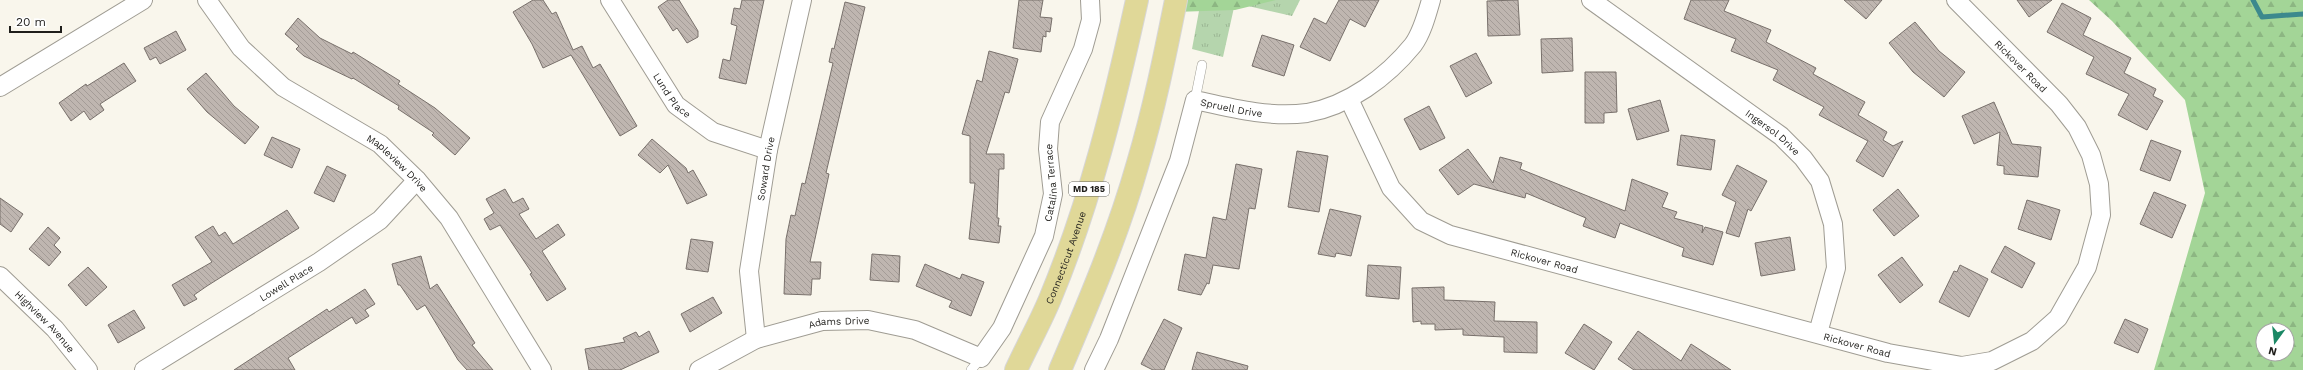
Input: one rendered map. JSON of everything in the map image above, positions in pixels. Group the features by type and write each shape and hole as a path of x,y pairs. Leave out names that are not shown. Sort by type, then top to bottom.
{"main road":[{"name":"Connecticut Avenue","path":"1016,370 1050,299 1087,196 1112,107 1137,0"},
{"path":"1060,370 1097,284 1138,164 1158,89 1176,0"}],"street":[{"path":"0,87 142,0"},
{"name":"Mapleview Drive","path":"206,0 241,48 283,87 380,144 417,180 449,218 542,370"},
{"name":"Lund Place","path":"610,0 676,105 713,132 768,150"},
{"name":"Soward Drive","path":"756,340 749,271 768,150 802,0"},
{"name":"Catalina Terrace","path":"976,364 1002,328 1044,236 1053,194 1048,149 1050,122 1083,49 1091,20 1090,0"},
{"name":"Spruell Drive","path":"1094,370 1109,339 1179,162 1195,100 1260,114 1307,113 1349,99 1382,76 1414,44 1431,0"},
{"name":"Ingersol Drive","path":"1591,0 1781,136 1804,158 1820,182 1833,224 1836,268 1818,333"},
{"name":"Rickover Road","path":"1349,99 1391,188 1421,221 1450,235 1888,353 1962,366 1992,360 2032,341 2058,318 2087,267 2101,215 2099,184 2091,155 2077,127 2059,104 1956,0"},
{"name":"Lowell Place","path":"144,370 319,262 380,220 417,180"},
{"name":"Highview Avenue","path":"0,276 55,329 88,370"},
{"name":"Adams Drive","path":"699,370 756,340 822,321 868,320 915,330 976,364"}],"lane":[{"path":"1195,100 1202,65"}],"green space":[{"path":"1176,0 1276,0 1235,10 1174,12"},
{"path":"1201,0 1300,0 1292,16 1235,3 1223,57 1192,49"},
{"path":"2089,0 2303,0 2303,370 2154,370 2205,193 2185,100 2112,21"}],"building":[{"path":"533,0 543,0 552,14 556,12 573,50 582,46 593,68 600,64 637,126 620,136 571,55 543,68 532,44 513,12"},
{"path":"668,0 679,0 698,31 698,37 687,43 677,28 673,31 658,7"},
{"path":"742,0 764,0 746,84 719,78 723,59 730,61 737,26 731,24 734,8 740,9"},
{"path":"1019,0 1043,0 1040,17 1052,18 1050,32 1046,31 1046,37 1043,36 1041,52 1013,48"},
{"path":"1339,0 1379,0 1365,27 1350,19 1330,61 1300,47 1314,18 1326,24"},
{"path":"1518,0 1520,35 1488,36 1487,1"},
{"path":"1691,0 1729,0 1724,11 1771,30 1766,42 1816,68 1813,74 1865,102 1858,115 1887,132 1883,140 1893,146 1903,141 1883,177 1856,161 1868,141 1819,115 1824,107 1773,80 1778,70 1731,51 1736,39 1684,19"},
{"path":"1844,0 1882,0 1866,19"},
{"path":"2017,0 2052,0 2029,17"},
{"path":"845,2 865,7 826,173 829,174 810,262 821,262 820,279 812,279 811,295 784,294 786,239 791,215 795,216 802,183 805,184 833,63 829,62 832,48 834,49"},
{"path":"2062,3 2091,18 2083,35 2131,58 2124,73 2156,89 2153,96 2163,101 2147,130 2118,115 2129,94 2086,74 2094,57 2047,32"},
{"path":"298,18 320,38 352,54 353,52 400,81 398,84 435,108 470,138 455,155 432,135 434,133 398,109 399,106 353,78 352,79 304,56 296,49 299,46 285,34"},
{"path":"1915,22 1939,51 1965,72 1944,97 1913,72 1889,43"},
{"path":"176,31 186,50 160,64 156,57 150,60 144,48"},
{"path":"1262,35 1294,45 1284,76 1252,66"},
{"path":"1572,38 1573,71 1542,73 1541,39"},
{"path":"989,51 1018,59 1009,93 1005,92 986,154 1004,154 1004,169 999,169 997,218 999,218 998,226 1001,226 999,243 969,239 975,183 970,183 970,136 962,134 977,80 982,82"},
{"path":"1476,53 1492,83 1466,97 1450,66"},
{"path":"124,63 136,81 100,104 104,110 90,120 84,111 71,121 59,103 86,84 87,86"},
{"path":"1585,72 1616,72 1617,112 1604,113 1604,123 1585,123"},
{"path":"206,73 234,106 259,127 245,144 207,112 187,89"},
{"path":"1660,100 1669,131 1637,140 1628,109"},
{"path":"1994,102 2012,144 2041,147 2038,177 2004,174 2004,166 1997,165 2000,132 1974,144 1962,116"},
{"path":"1429,106 1445,138 1420,150 1404,119"},
{"path":"1681,135 1715,140 1711,170 1677,165"},
{"path":"272,137 300,149 292,168 264,155"},
{"path":"652,139 686,168 688,173 693,170 707,195 687,204 668,165 660,173 638,155"},
{"path":"2151,140 2181,151 2170,181 2140,170"},
{"path":"1468,149 1493,183 1500,157 1522,163 1520,169 1625,211 1632,179 1668,193 1662,207 1677,212 1674,218 1703,226 1702,233 1705,227 1723,232 1713,265 1682,256 1684,248 1620,223 1615,238 1583,226 1586,218 1526,193 1525,198 1474,184 1458,195 1439,170"},
{"path":"1297,151 1328,156 1319,212 1288,207"},
{"path":"1236,164 1262,169 1255,209 1249,208 1239,269 1213,265 1209,284 1207,283 1201,295 1178,290 1185,254 1206,258 1213,217 1226,220"},
{"path":"1737,165 1767,181 1751,211 1748,209 1739,237 1726,233 1736,202 1722,195"},
{"path":"327,166 346,175 334,202 314,193"},
{"path":"505,189 513,203 523,198 529,209 519,214 536,239 558,224 565,235 542,251 566,289 547,301 530,274 532,273 500,225 490,230 484,219 494,213 486,199"},
{"path":"1898,189 1919,216 1894,236 1873,210"},
{"path":"2154,192 2186,205 2172,238 2140,224"},
{"path":"0,198 23,214 11,232 0,224"},
{"path":"2027,200 2060,210 2051,240 2018,229"},
{"path":"1330,209 1361,216 1351,256 1336,253 1335,257 1318,254"},
{"path":"287,210 299,228 207,286 194,295 197,299 184,306 172,285 212,262 195,237 213,226 219,236 225,232 233,244"},
{"path":"48,227 60,238 54,245 61,252 49,266 29,249"},
{"path":"1790,237 1795,270 1761,276 1755,243"},
{"path":"691,239 713,242 708,272 686,269"},
{"path":"2005,246 2035,263 2022,288 1991,272"},
{"path":"872,254 900,256 899,282 870,280"},
{"path":"421,256 430,289 437,284 475,343 472,345 493,370 467,370 458,360 425,305 417,310 400,285 398,285 392,264"},
{"path":"1902,257 1923,285 1900,303 1878,275"},
{"path":"925,264 960,279 962,274 984,282 971,316 949,307 952,301 916,286"},
{"path":"1368,265 1401,267 1399,299 1366,296"},
{"path":"1960,265 1988,279 1969,317 1939,302 1954,271 1957,272"},
{"path":"88,267 107,287 86,306 68,285"},
{"path":"1444,287 1444,300 1495,302 1494,321 1537,322 1537,353 1504,352 1504,337 1463,335 1463,329 1435,330 1435,324 1421,324 1421,321 1413,322 1412,288"},
{"path":"365,289 375,304 365,310 369,316 356,324 352,317 288,358 295,370 234,370 327,309 329,312"},
{"path":"713,297 722,313 690,332 681,314"},
{"path":"134,310 145,328 118,343 108,325"},
{"path":"1164,319 1182,328 1164,370 1153,370 1141,364"},
{"path":"2125,319 2148,329 2138,353 2114,343"},
{"path":"1584,324 1612,342 1594,370 1565,353"},
{"path":"649,331 659,352 620,370 589,370 585,349 625,342 623,338 636,332 639,337"},
{"path":"1638,331 1681,361 1691,344 1731,370 1634,370 1618,359"},
{"path":"1197,352 1248,366 1247,370 1192,370"}],"waterway":[{"path":"2253,0 2262,17 2303,14"}]}
